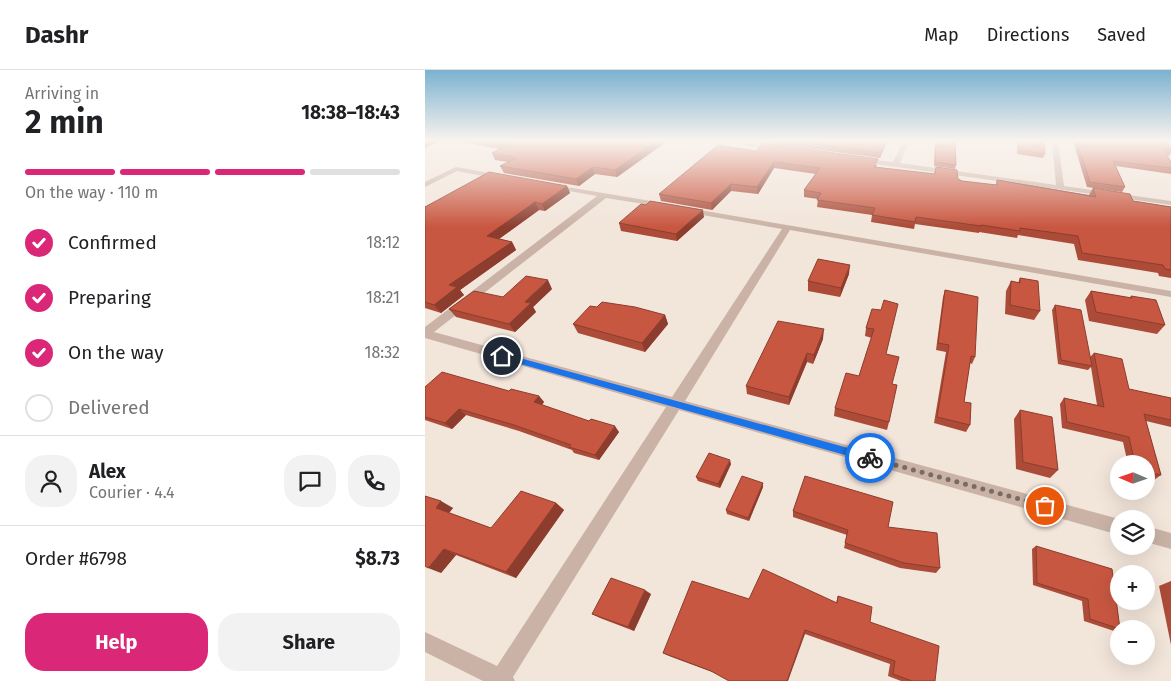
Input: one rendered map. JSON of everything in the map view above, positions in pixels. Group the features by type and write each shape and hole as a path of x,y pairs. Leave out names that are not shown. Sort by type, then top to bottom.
{"street":[{"path":"425,185 455,170"},
{"path":"459,170 511,179"},
{"path":"929,170 1171,203"},
{"path":"1058,170 1060,188"},
{"path":"539,184 672,207"},
{"path":"425,333 604,195"},
{"path":"681,208 1171,294"},
{"path":"425,642 502,680 788,227"},
{"path":"425,333 1110,524"},
{"path":"1155,537 1171,541"}],"building":[{"path":"521,170 589,170 576,179"},
{"path":"688,170 769,170 757,187 731,184 711,203 659,194"},
{"path":"819,170 896,170 935,174 936,170 954,170 957,170 958,179 962,181 997,185 997,180 1096,197 1093,188 1130,194 1133,201 1171,207 1171,270 1165,269 1163,265 1082,253 1078,236 1020,228 1020,231 916,217 915,222 872,215 875,208 817,200 821,193 804,190"},
{"path":"1086,170 1117,170 1125,187 1090,182"},
{"path":"489,172 567,186 542,204 535,202 487,236 512,242 449,285 457,287 434,305 425,302 425,207"},
{"path":"650,201 703,210 676,234 619,223 641,204 646,205"},
{"path":"818,259 850,265 841,288 808,281"},
{"path":"526,276 548,280 525,302 531,303 509,324 449,309 474,291 503,297"},
{"path":"1020,278 1038,281 1040,311 1010,305 1011,281 1020,283"},
{"path":"945,290 978,297 975,357 971,356 964,402 971,403 970,425 937,417 949,345 938,343"},
{"path":"1091,291 1156,300 1165,325 1096,312"},
{"path":"884,300 898,304 886,354 899,357 892,384 897,385 889,422 835,408 846,373 859,376 874,329 866,328 872,309 881,310"},
{"path":"602,302 635,307 665,315 642,343 573,324 590,306 597,307"},
{"path":"1055,305 1081,310 1092,366 1061,360"},
{"path":"778,321 824,329 814,355 807,353 789,397 746,386"},
{"path":"1094,353 1122,359 1129,389 1171,398 1171,420 1144,414 1161,475 1155,474 1155,455 1133,455 1129,437 1067,422 1064,398 1104,407"},
{"path":"442,372 509,391 511,389 539,396 534,402 589,421 591,419 615,426 595,455 569,447 571,445 514,425 459,409 445,423 425,417 425,387"},
{"path":"1020,410 1052,417 1058,470 1023,462"},
{"path":"709,453 730,460 718,484 696,477"},
{"path":"742,476 763,483 748,518 726,510"},
{"path":"805,476 893,502 888,527 937,533 940,568 904,563 845,543 848,530 793,511"},
{"path":"521,491 556,503 506,572 444,549 428,568 425,566 425,496 441,501 436,508 491,528"},
{"path":"1036,546 1110,568 1110,610 1117,610 1119,620 1110,620 1110,626 1090,619 1088,599 1037,583"},
{"path":"763,569 837,603 838,596 872,607 870,622 939,646 935,681 912,681 893,674 895,661 805,630 787,681 729,681 711,671 663,653 692,581 749,599"},
{"path":"611,578 645,590 628,627 592,614"}],"way so far":[{"path":"870,458 1045,506"}],"route":[{"path":"502,356 870,458"}]}
